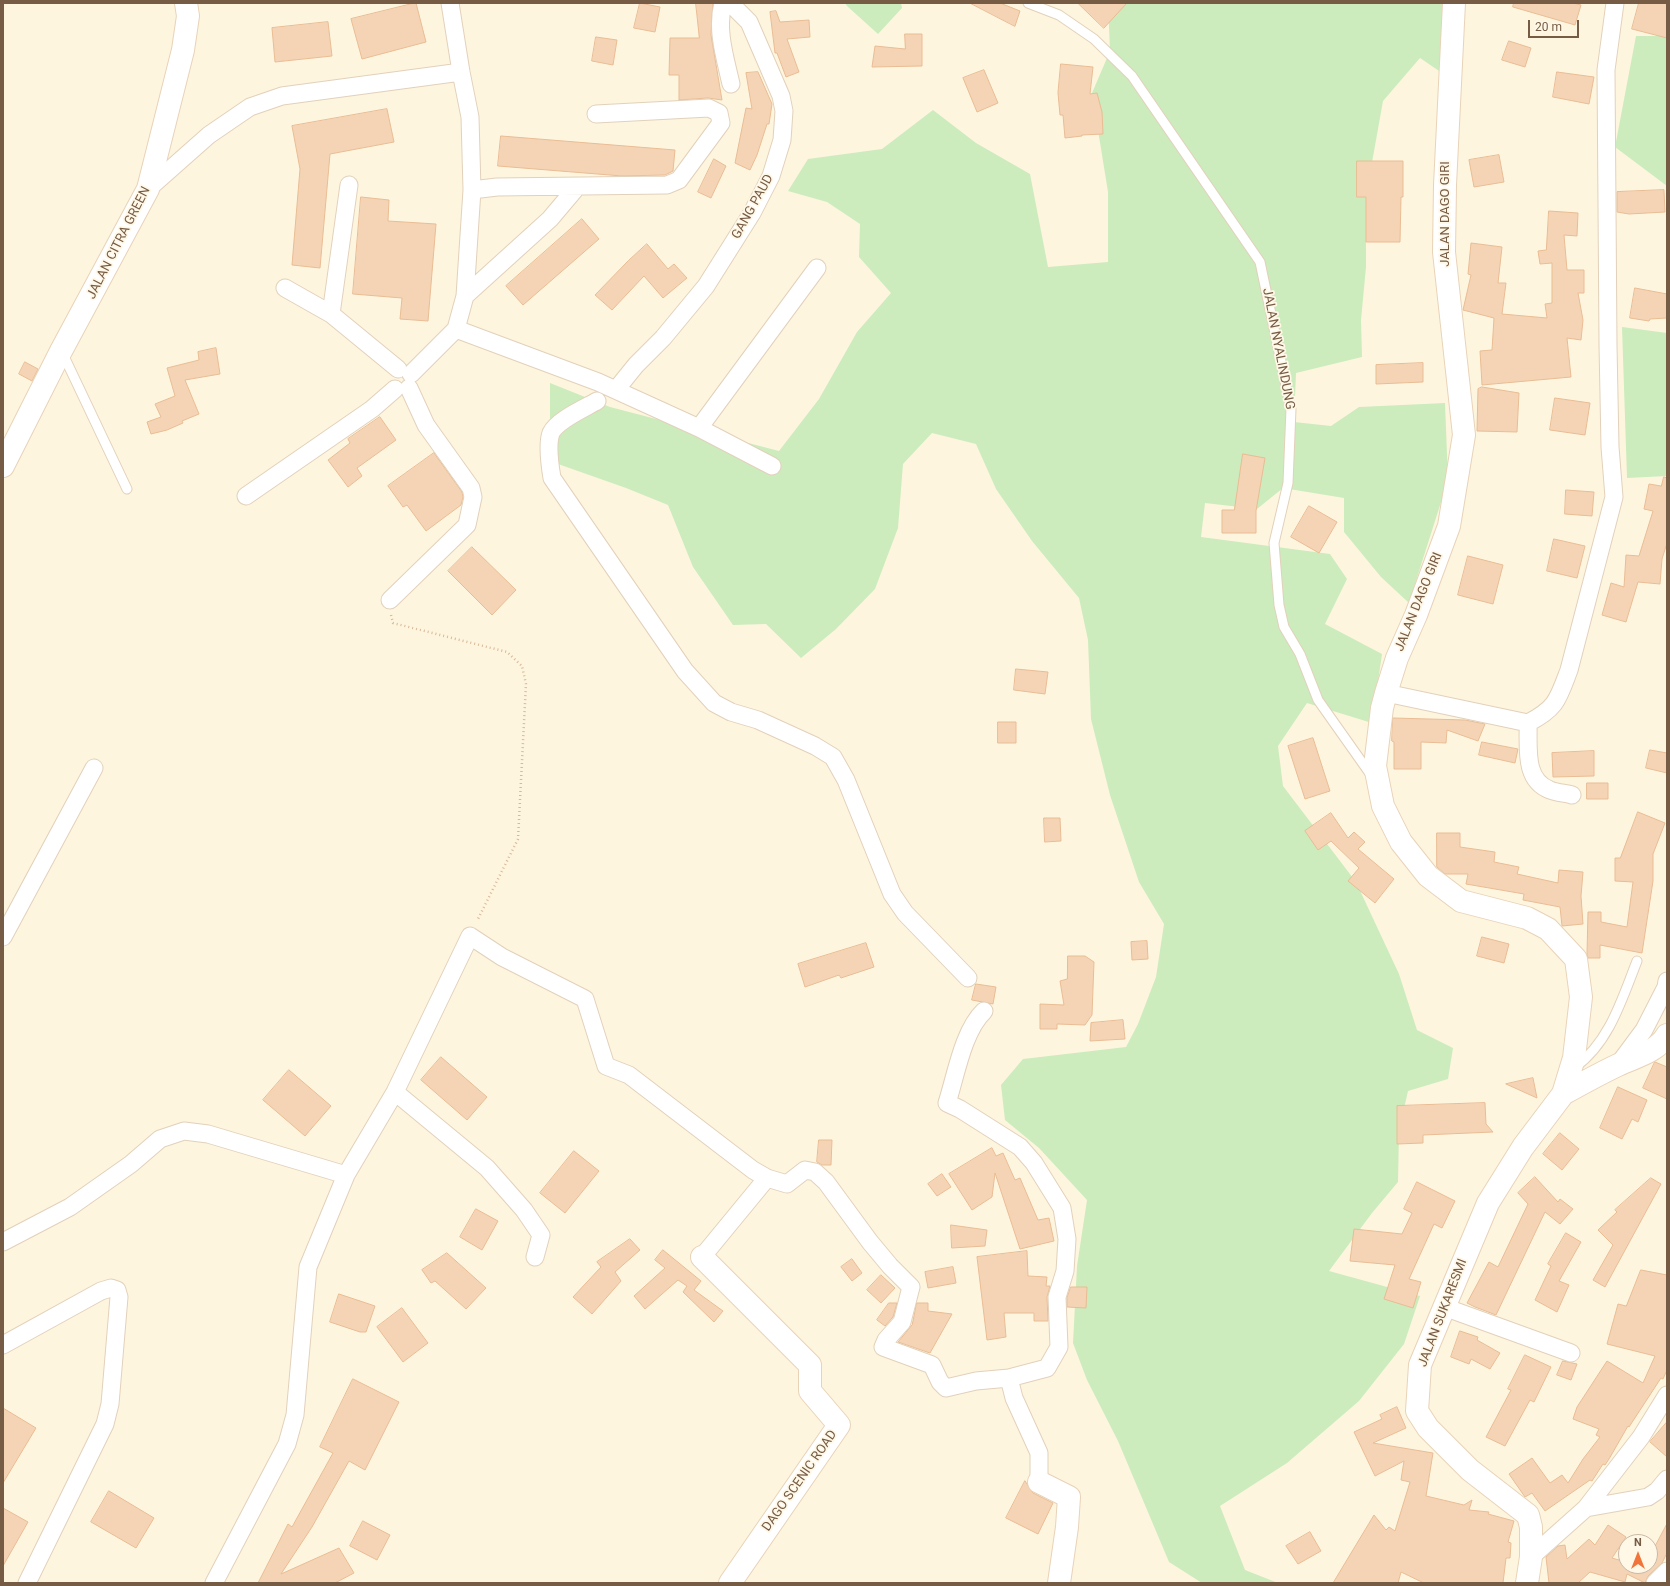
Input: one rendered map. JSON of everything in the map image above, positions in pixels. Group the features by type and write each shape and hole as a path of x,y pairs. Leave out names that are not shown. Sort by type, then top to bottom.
{"main road":[{"name":"JALAN CITRA GREEN","path":"3,466 61,351 148,189 183,50 188,16 186,3"},
{"name":"JALAN DAGO GIRI","path":"1454,3 1445,185 1444,252 1464,435 1449,526 1416,615 1397,658 1386,693 1382,708 1375,766 1383,806 1401,842 1428,876 1461,901 1527,918 1548,929 1576,959 1582,997 1574,1058 1563,1094"},
{"path":"1563,1094 1618,1065 1648,1052 1663,1041 1667,1035"},
{"name":"JALAN SUKARESMI","path":"1527,1583 1531,1557 1531,1527 1528,1515 1470,1470 1428,1428 1417,1410 1420,1365 1488,1203 1523,1147 1563,1094"},
{"name":"DAGO SCENIC ROAD","path":"702,1257 810,1365 810,1391 840,1425 730,1583"},
{"path":"1040,1482 1068,1497 1067,1527 1059,1583"}],"street":[{"path":"246,496 372,409 456,329 465,296 472,190 470,117 460,72 450,3"},
{"path":"723,3 720,23 723,50 731,84"},
{"name":"GANG PAUD","path":"609,385 636,365 663,338 706,286 752,213 771,176 782,140 784,111 781,96 749,22 730,3"},
{"path":"1386,693 1528,723 1545,714 1553,706 1560,694 1569,670 1614,497 1610,446 1608,353 1606,70 1615,3"},
{"path":"148,189 209,135 250,107 282,96 460,72"},
{"path":"472,190 497,187 668,185 679,180 721,123 719,113 709,108 596,114"},
{"path":"331,314 349,185"},
{"path":"465,296 550,219 577,186"},
{"path":"698,428 817,268"},
{"path":"285,288 331,314 403,380 426,425 471,488 473,497 467,525 390,600"},
{"path":"456,329 609,385 772,466"},
{"path":"597,401 560,423 551,433 550,464 552,478 685,671 714,703 731,712 758,720 815,746 833,757 846,780 892,894 906,913 968,978"},
{"path":"1528,723 1532,776 1538,784 1550,790 1572,795"},
{"path":"3,937 94,768"},
{"path":"214,1583 287,1444 295,1415 308,1267 346,1175 394,1092 470,936 502,957 585,999 606,1066 630,1075 753,1170 767,1178 787,1184 805,1170 815,1172 826,1182 870,1242 890,1266 911,1287 902,1322 886,1340 883,1347 932,1366 940,1382 946,1388 976,1381 1009,1378 1047,1368 1059,1347 1056,1298 1066,1272 1067,1239 1062,1208 1030,1158 1020,1148 960,1109 947,1103 961,1055 977,1018 984,1011"},
{"path":"1618,1065 1644,1030 1666,987 1667,981"},
{"path":"394,1092 487,1168 524,1210 541,1235 535,1257"},
{"path":"3,1242 70,1207 130,1164 160,1139 184,1131 208,1134 346,1175"},
{"path":"702,1257 767,1178"},
{"path":"3,1345 101,1291 111,1288 117,1290 119,1297 111,1397 105,1424 27,1583"},
{"path":"1444,1307 1571,1353"},
{"path":"1009,1378 1014,1398 1040,1453 1040,1482"},
{"path":"1531,1557 1586,1508 1641,1437 1667,1395"},
{"path":"1586,1508 1648,1497 1657,1491 1667,1479"},
{"path":"1655,1583 1667,1571"}],"lane":[{"name":"JALAN NYALINDUNG","path":"1028,3 1059,15 1094,39 1132,76 1260,262 1291,409 1288,483 1274,543 1279,605 1284,627 1300,654 1318,700 1379,786"},
{"path":"61,351 127,489"},
{"path":"1570,1070 1586,1058 1602,1039 1622,999 1637,961"}],"path":[{"path":"390,600 393,623 507,652 522,666 526,684 518,839 470,936"}],"green space":[{"path":"845,3 901,3 902,8 878,34"},
{"path":"1108,3 1452,3 1448,77 1420,58 1383,101 1366,196 1366,267 1361,320 1362,357 1296,373 1294,422 1331,426 1359,407 1445,403 1448,480 1409,603 1381,577 1344,532 1344,498 1283,488 1257,509 1205,503 1201,537 1330,554 1347,579 1325,624 1382,654 1372,723 1307,703 1278,746 1283,786 1356,882 1399,974 1417,1030 1453,1048 1448,1079 1408,1091 1399,1131 1398,1182 1372,1213 1329,1271 1420,1296 1404,1344 1359,1401 1287,1463 1220,1506 1245,1570 1278,1583 1202,1583 1169,1562 1118,1441 1087,1380 1073,1343 1077,1266 1087,1200 1039,1148 1005,1120 1001,1085 1023,1059 1126,1047 1138,1024 1156,977 1164,924 1139,882 1110,795 1091,719 1088,640 1079,598 1032,541 996,489 976,444 932,433 903,464 898,528 875,589 836,629 801,658 766,624 733,625 693,567 668,505 626,488 558,464 550,420 550,383 610,407 779,451 819,399 857,332 891,293 859,257 860,224 827,202 788,191 808,159 882,149 933,110 976,143 1030,174 1048,267 1108,262 1108,192 1092,93 1110,51"},
{"path":"1636,36 1667,36 1667,186 1615,147"},
{"path":"1622,327 1667,333 1667,476 1627,478"}],"building":[{"path":"416,3 426,42 362,59 351,19"},
{"path":"640,3 660,7 655,32 634,28"},
{"path":"696,3 713,3 711,35 722,100 708,98 679,100 679,75 669,75 670,38 699,38"},
{"path":"970,3 1000,3 1020,11 1015,26"},
{"path":"1078,3 1127,3 1104,28"},
{"path":"1514,3 1573,3 1581,5 1575,25 1513,7"},
{"path":"1639,3 1667,3 1667,38 1632,29"},
{"path":"776,11 780,22 809,20 810,37 787,39 799,72 786,77 777,53 775,53 770,12"},
{"path":"328,22 332,56 275,62 272,28"},
{"path":"905,34 922,34 922,66 872,67 875,46 905,49"},
{"path":"596,37 617,40 613,65 592,61"},
{"path":"1509,41 1531,48 1525,67 1502,60"},
{"path":"1061,64 1093,67 1090,94 1097,93 1102,112 1103,134 1082,135 1065,138 1063,115 1060,115 1058,93"},
{"path":"984,70 998,103 977,112 963,78"},
{"path":"758,72 772,104 769,124 767,124 757,155 750,170 735,163 746,108 752,109 746,73"},
{"path":"1557,72 1594,77 1589,104 1553,97"},
{"path":"387,109 394,142 330,154 320,268 292,265 300,169 292,126"},
{"path":"501,136 675,150 673,171 665,175 622,176 498,166"},
{"path":"1499,155 1504,182 1474,187 1469,160"},
{"path":"714,159 726,166 711,198 698,192"},
{"path":"1357,161 1403,161 1403,197 1401,197 1400,242 1366,242 1366,197 1357,197"},
{"path":"1664,190 1665,212 1629,214 1617,212 1617,192"},
{"path":"361,197 389,200 388,221 436,224 428,321 400,319 402,298 353,294"},
{"path":"1549,211 1578,213 1577,236 1564,235 1567,270 1584,270 1584,293 1578,293 1583,320 1581,340 1567,338 1571,377 1482,385 1480,351 1492,350 1494,318 1463,310 1471,275 1468,274 1471,243 1502,247 1498,283 1506,283 1502,314 1547,318 1545,304 1552,303 1552,263 1540,264 1538,251 1546,250"},
{"path":"582,219 599,239 523,305 506,286"},
{"path":"647,244 668,269 674,264 687,278 663,298 644,276 612,310 595,295"},
{"path":"1635,288 1667,294 1667,318 1650,319 1649,321 1630,318"},
{"path":"216,348 220,374 185,380 199,414 182,421 183,423 167,430 151,434 147,422 161,417 155,404 175,396 167,368 199,360 198,352"},
{"path":"25,362 38,369 32,381 19,374"},
{"path":"1423,363 1423,382 1376,384 1376,365"},
{"path":"1482,387 1519,393 1517,432 1477,431 1478,389"},
{"path":"1555,398 1590,403 1585,435 1550,430"},
{"path":"380,417 396,440 357,468 362,476 348,487 328,460 350,443 348,439"},
{"path":"434,453 462,492 463,497 461,505 426,531 407,505 403,507 388,486"},
{"path":"1243,454 1265,458 1256,511 1256,533 1222,533 1222,510 1234,510"},
{"path":"1664,477 1667,478 1667,543 1662,559 1660,584 1638,582 1626,622 1602,615 1611,583 1624,587 1626,555 1639,556 1653,511 1644,509 1649,484 1661,486"},
{"path":"1566,490 1594,492 1592,516 1565,514"},
{"path":"1309,506 1337,522 1319,553 1291,537"},
{"path":"1554,539 1585,546 1577,578 1547,571"},
{"path":"472,547 516,590 492,615 448,571"},
{"path":"1468,556 1503,565 1493,604 1458,595"},
{"path":"1016,669 1048,672 1045,694 1014,690"},
{"path":"1393,718 1465,720 1485,724 1478,741 1447,730 1446,743 1421,742 1421,769 1394,769 1394,742 1392,741"},
{"path":"998,722 1016,722 1016,743 998,743"},
{"path":"1313,738 1330,791 1305,799 1288,746"},
{"path":"1482,742 1518,749 1515,763 1479,755"},
{"path":"1650,750 1667,753 1667,773 1646,768"},
{"path":"1594,751 1594,776 1553,777 1552,753"},
{"path":"1587,783 1608,783 1608,799 1587,799"},
{"path":"1638,812 1665,823 1653,854 1653,881 1642,953 1600,945 1600,958 1588,958 1588,912 1601,912 1601,922 1627,927 1633,882 1615,881 1615,858 1620,858"},
{"path":"1331,813 1348,838 1354,832 1365,842 1358,849 1394,879 1375,903 1348,881 1359,868 1331,841 1318,850 1305,831"},
{"path":"1044,818 1060,818 1061,841 1045,842"},
{"path":"1437,833 1460,833 1460,847 1495,852 1494,862 1519,867 1517,874 1558,883 1559,870 1583,872 1581,896 1583,924 1562,926 1560,907 1523,900 1524,894 1466,884 1468,874 1445,874 1437,867"},
{"path":"1482,937 1509,944 1504,963 1477,956"},
{"path":"1147,941 1148,959 1132,960 1131,942"},
{"path":"866,943 874,967 841,978 839,975 805,987 798,964"},
{"path":"1068,956 1085,956 1094,962 1092,1015 1085,1025 1057,1024 1057,1029 1040,1029 1040,1004 1064,1005 1060,981 1067,979"},
{"path":"976,984 996,987 993,1004 972,1000"},
{"path":"1123,1020 1125,1039 1090,1041 1091,1023"},
{"path":"441,1057 487,1097 467,1120 421,1080"},
{"path":"1655,1062 1667,1067 1667,1099 1643,1088"},
{"path":"289,1070 331,1106 305,1136 263,1100"},
{"path":"1533,1078 1537,1098 1506,1084"},
{"path":"1618,1087 1647,1100 1638,1122 1632,1119 1622,1139 1600,1128"},
{"path":"1485,1103 1486,1124 1493,1132 1423,1135 1423,1143 1397,1144 1397,1106"},
{"path":"1560,1133 1579,1149 1562,1170 1543,1154"},
{"path":"819,1140 832,1140 831,1165 822,1165 817,1162"},
{"path":"992,1148 996,1156 1003,1153 1015,1180 1020,1178 1038,1220 1049,1218 1054,1241 1020,1249 995,1173 992,1197 972,1210 949,1174"},
{"path":"574,1151 599,1171 565,1213 540,1193"},
{"path":"942,1174 951,1187 937,1196 928,1184"},
{"path":"1535,1177 1558,1202 1560,1199 1573,1209 1560,1224 1545,1212 1496,1315 1467,1303 1489,1262 1498,1267 1528,1204 1518,1193"},
{"path":"1651,1178 1661,1184 1605,1287 1593,1280 1613,1245 1598,1230 1617,1212 1615,1210"},
{"path":"1417,1182 1455,1201 1442,1228 1434,1224 1409,1279 1421,1282 1413,1308 1384,1299 1395,1265 1350,1261 1354,1229 1402,1234 1412,1213 1404,1209"},
{"path":"476,1209 498,1221 482,1250 460,1237"},
{"path":"951,1225 987,1230 985,1246 952,1248"},
{"path":"1566,1233 1581,1242 1559,1281 1569,1285 1557,1312 1535,1300 1551,1266 1548,1264"},
{"path":"630,1239 640,1250 615,1272 621,1281 592,1314 573,1297 601,1267 597,1262"},
{"path":"663,1250 701,1281 694,1290 723,1311 714,1322 683,1292 687,1286 678,1280 645,1309 634,1296 665,1268 655,1260"},
{"path":"1027,1251 1028,1276 1047,1277 1046,1286 1050,1286 1047,1297 1048,1321 1034,1321 1034,1313 1004,1313 1006,1337 987,1340 977,1257"},
{"path":"447,1253 486,1288 466,1309 435,1281 431,1283 422,1270"},
{"path":"852,1259 862,1273 852,1281 841,1267"},
{"path":"953,1267 956,1283 928,1288 925,1272"},
{"path":"1641,1270 1667,1275 1667,1370 1663,1379 1661,1378 1629,1427 1628,1426 1605,1465 1603,1464 1592,1481 1590,1480 1545,1511 1532,1493 1525,1497 1509,1474 1532,1458 1550,1483 1562,1475 1568,1483 1583,1459 1600,1437 1596,1435 1599,1429 1573,1419 1577,1407 1607,1361 1643,1383 1655,1356 1607,1344 1618,1304 1626,1306"},
{"path":"881,1275 895,1288 881,1303 867,1290"},
{"path":"1071,1287 1087,1287 1086,1308 1067,1307 1067,1298"},
{"path":"339,1294 375,1306 366,1332 360,1332 330,1322"},
{"path":"889,1303 897,1303 893,1317 885,1326 877,1320"},
{"path":"917,1303 928,1303 928,1311 952,1314 930,1353 898,1342 912,1325"},
{"path":"402,1308 428,1343 403,1362 377,1327"},
{"path":"1460,1331 1478,1337 1477,1340 1500,1353 1490,1369 1471,1359 1469,1364 1451,1357"},
{"path":"1525,1355 1551,1367 1534,1402 1530,1400 1505,1446 1486,1437 1511,1390 1508,1389"},
{"path":"1563,1361 1577,1364 1571,1380 1557,1375"},
{"path":"353,1379 399,1402 365,1470 349,1461 312,1527 281,1574 339,1548 354,1573 335,1583 258,1583 288,1524 292,1527 333,1453 320,1447"},
{"path":"1397,1407 1406,1428 1373,1443 1433,1453 1426,1496 1464,1505 1472,1500 1469,1510 1489,1512 1488,1514 1514,1521 1508,1542 1511,1543 1510,1558 1506,1558 1503,1583 1424,1583 1401,1572 1398,1583 1333,1583 1374,1515 1386,1530 1389,1527 1395,1531 1410,1482 1401,1480 1404,1461 1375,1476 1354,1432 1382,1419 1380,1415"},
{"path":"3,1408 36,1428 3,1483"},
{"path":"1667,1422 1667,1457 1650,1442"},
{"path":"1025,1481 1033,1493 1053,1503 1038,1534 1006,1518"},
{"path":"109,1491 154,1518 136,1548 91,1522"},
{"path":"3,1508 28,1522 3,1566"},
{"path":"363,1521 390,1535 377,1560 350,1546"},
{"path":"1667,1524 1667,1553 1662,1563 1658,1567 1658,1541"},
{"path":"1608,1525 1622,1534 1618,1534 1618,1549 1612,1558 1618,1560 1618,1574 1627,1574 1625,1582 1590,1572 1578,1583 1549,1583 1546,1557 1558,1546 1565,1545 1567,1559 1589,1539 1595,1545"},
{"path":"1310,1532 1321,1551 1298,1564 1286,1546"},
{"path":"1627,1574 1650,1574 1645,1583"}]}
